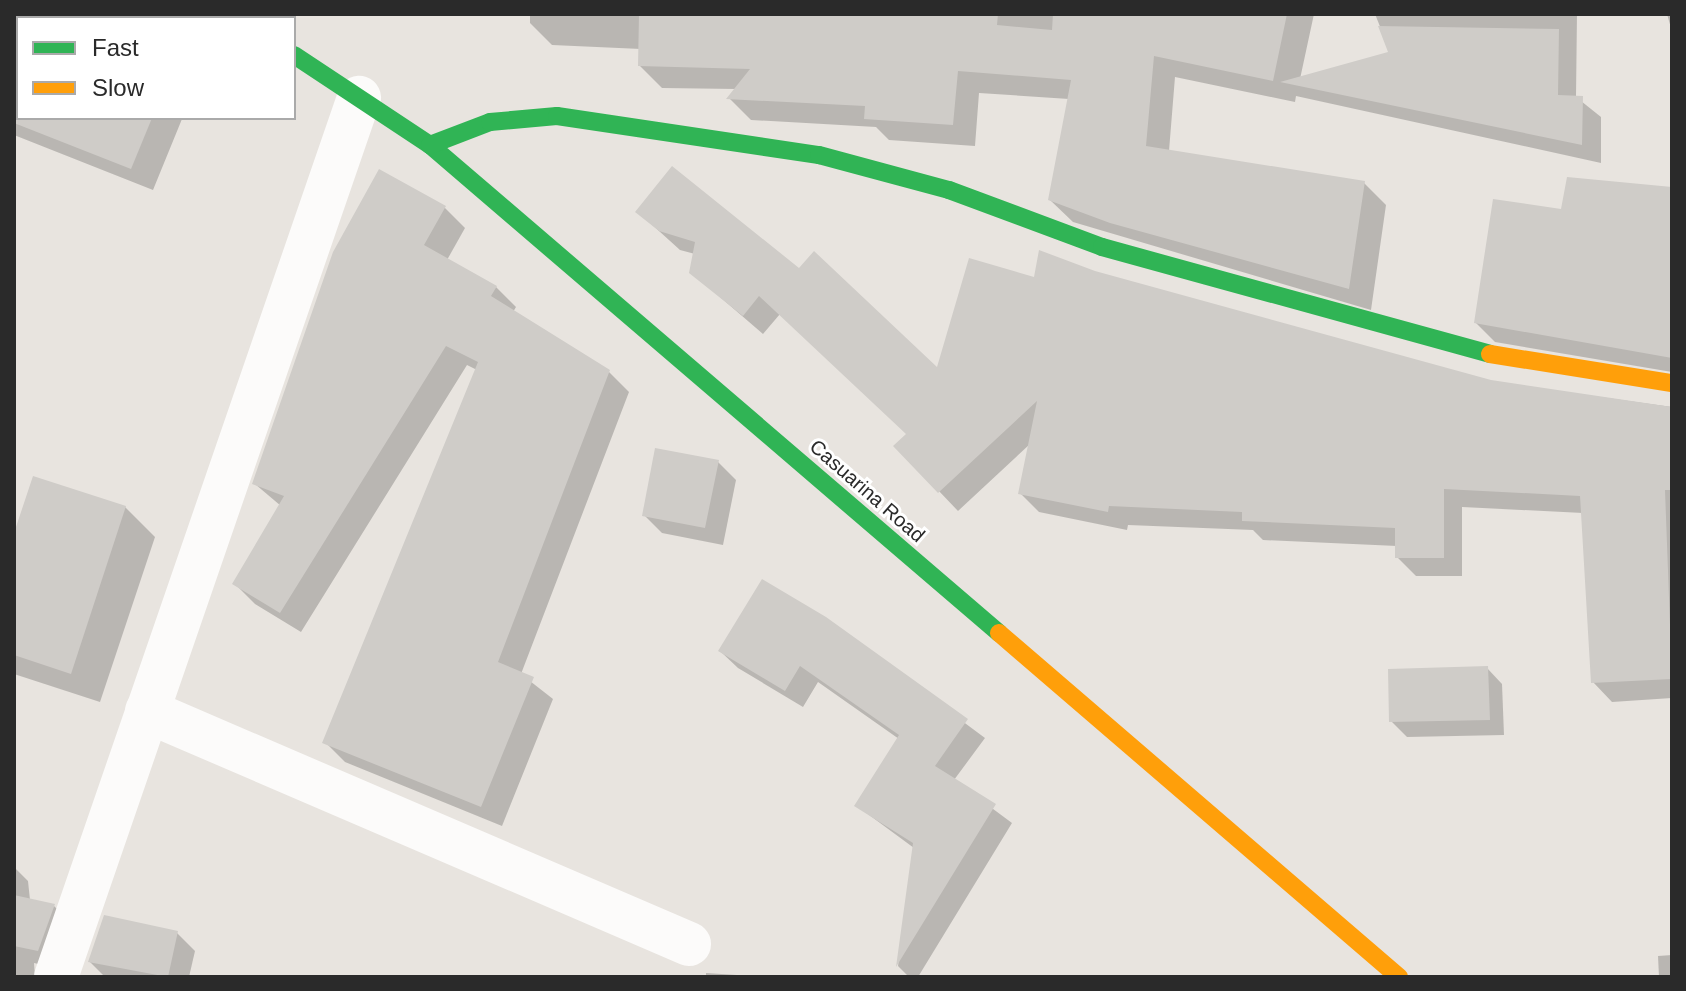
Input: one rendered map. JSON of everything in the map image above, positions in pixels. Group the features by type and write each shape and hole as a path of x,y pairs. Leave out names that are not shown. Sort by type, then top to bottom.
{"street":[{"name":"Casuarina Road","path":"296,56 430,145 1399,977"},
{"path":"56,977 359,98"},
{"path":"430,145 490,122 557,116 819,155 949,190 1102,247 1498,356 1672,383"},
{"path":"147,711 689,944"}],"building":[{"path":"639,14 998,14 997,25 1052,30 1053,14 1287,14 1273,81 1154,56 1146,146 1365,181 1349,289 1110,223 1048,200 1071,80 958,71 953,125 864,119 865,106 726,99 750,69 638,66"},
{"path":"1378,26 1559,29 1558,95 1583,96 1582,145 1280,82 1388,52"},
{"path":"14,118 151,120 131,169 14,123"},
{"path":"672,166 799,268 814,251 937,367 969,258 1034,277 1039,250 1095,271 1491,380 1672,407 1672,490 1665,490 1672,679 1591,683 1580,496 1444,489 1444,558 1395,558 1395,528 1242,521 1242,512 1109,506 1108,512 1018,494 1037,401 938,493 893,446 906,434 759,296 743,316 689,273 695,242 659,231 635,212"},
{"path":"379,169 446,206 424,245 497,286 491,296 610,370 498,662 534,677 481,807 322,743 478,362 446,346 280,613 232,584 284,496 252,484 333,252"},
{"path":"1567,177 1672,187 1672,358 1474,323 1493,199 1561,209"},
{"path":"655,448 719,460 705,528 642,516"},
{"path":"33,476 126,506 71,674 14,655 14,533"},
{"path":"762,579 826,617 968,719 935,766 996,804 896,967 913,843 854,806 899,735 800,666 785,691 718,651"},
{"path":"1488,666 1490,720 1389,722 1388,669"},
{"path":"14,895 55,904 38,951 14,946"},
{"path":"104,915 178,931 168,977 88,962"}],"traffic: fast":[{"path":"296,56 430,145 999,633"},
{"path":"430,145 490,122 557,116 819,155 949,190 1102,247 1490,354"}],"traffic: slow":[{"path":"1490,354 1672,383"},
{"path":"999,633 1399,977"}]}
